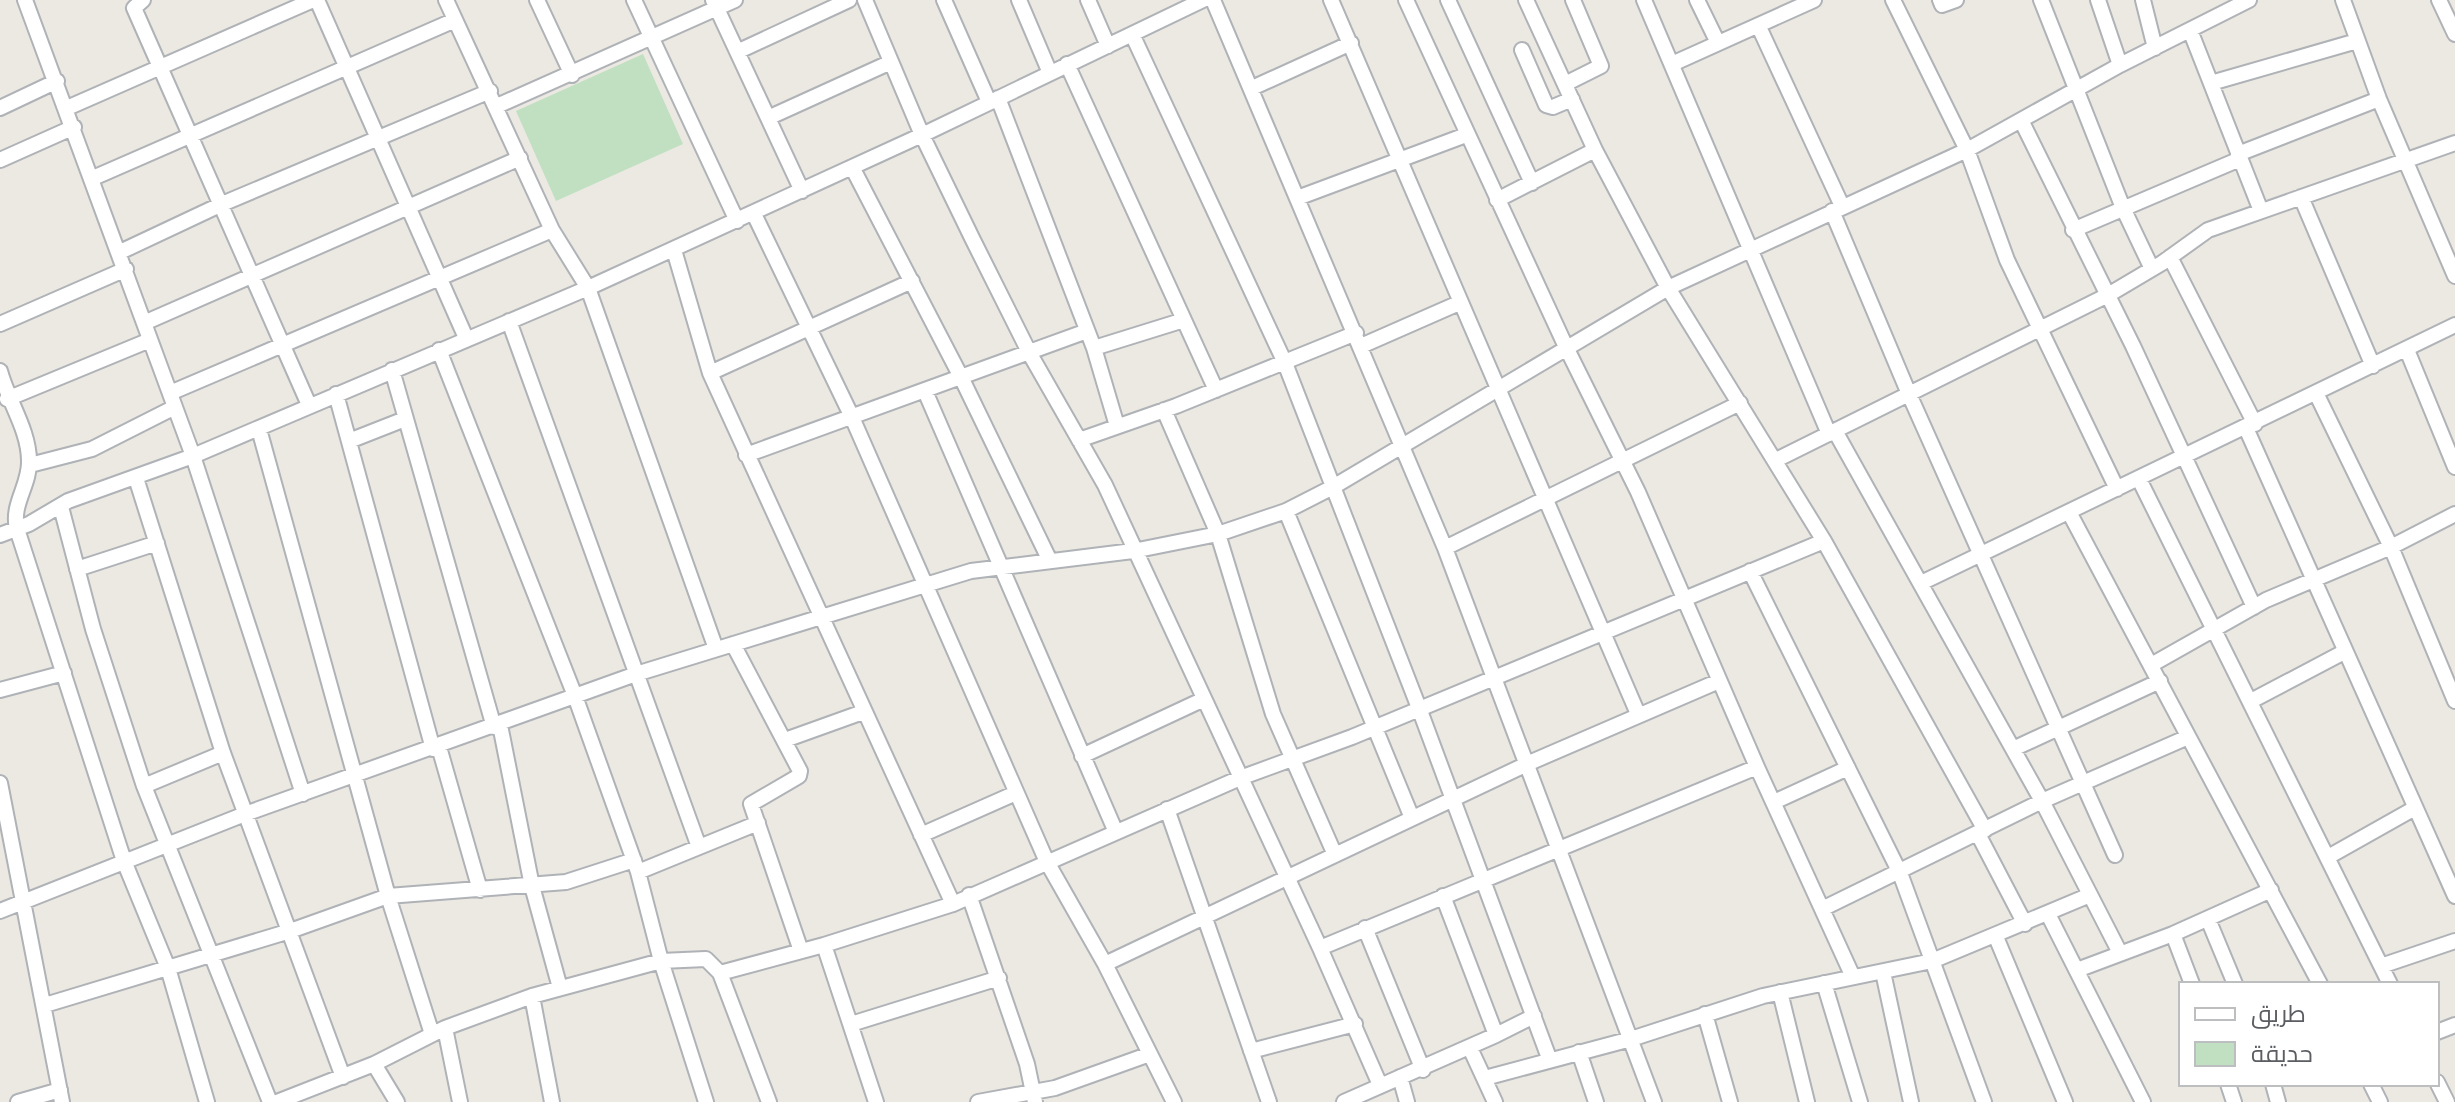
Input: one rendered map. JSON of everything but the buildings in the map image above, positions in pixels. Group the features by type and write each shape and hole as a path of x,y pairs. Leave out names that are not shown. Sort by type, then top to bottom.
{"street":[{"path":"25,0 193,456 303,794"},
{"path":"143,0 134,8 309,405"},
{"path":"67,108 315,0 411,207 466,338"},
{"path":"446,0 552,230 588,288 716,649"},
{"path":"537,0 572,75"},
{"path":"634,0 737,221"},
{"path":"497,106 572,75 715,4 735,0"},
{"path":"739,51 849,0"},
{"path":"865,0 922,135 1030,354 1105,485 1202,700 1355,1024 1380,1085"},
{"path":"944,0 994,100 1094,348 1117,426"},
{"path":"1019,0 1050,73"},
{"path":"1088,0 1108,46"},
{"path":"0,535 61,507 259,429 674,250 1203,0"},
{"path":"1213,0 1300,197 1445,548 1561,847 1654,1102"},
{"path":"1331,0 1638,714"},
{"path":"1406,0 1466,135 1623,461 1853,977"},
{"path":"1448,0 1532,183"},
{"path":"1526,0 1595,150 1668,288 1824,541 1982,832 2025,924"},
{"path":"1565,84 1601,66 1573,0"},
{"path":"1644,0 1832,433 1921,583 2042,801 2119,951"},
{"path":"1697,0 1718,43"},
{"path":"1672,64 1759,27 1798,3 1814,0"},
{"path":"1893,0 1967,150 2007,260 2117,489"},
{"path":"1940,0 1942,5 1956,0"},
{"path":"2041,0 2123,208 2152,269"},
{"path":"2098,0 2120,65"},
{"path":"2143,0 2155,48"},
{"path":"2343,0 2379,99 2455,276"},
{"path":"2439,0 2455,34"},
{"path":"0,911 245,814 636,674 924,583 1002,566 1133,551 1218,534 1286,511 1333,487 1668,288 1967,150 2074,89 2247,1"},
{"path":"715,4 802,191"},
{"path":"93,178 455,20"},
{"path":"1759,27 1837,208 1909,394 2115,855"},
{"path":"2190,30 2261,211"},
{"path":"1132,34 1285,363 1419,708 1549,1058"},
{"path":"2211,83 2357,41"},
{"path":"1252,88 1351,43"},
{"path":"1522,50 1546,105 1553,107 1572,99"},
{"path":"770,117 891,62"},
{"path":"1067,64 1216,390"},
{"path":"0,108 57,81"},
{"path":"120,252 222,204 490,91"},
{"path":"2073,230 2239,156 2379,99"},
{"path":"2021,120 2186,458 2254,607"},
{"path":"0,160 74,127"},
{"path":"1300,197 1466,135"},
{"path":"1776,460 2108,295 2208,230 2455,143"},
{"path":"1497,200 1595,150"},
{"path":"144,323 520,158"},
{"path":"852,167 961,377 1050,561"},
{"path":"2301,197 2373,366"},
{"path":"754,214 851,415 1047,862 1105,964 1174,1102"},
{"path":"30,465 92,449 173,400 283,344 552,230"},
{"path":"674,250 710,373 953,904"},
{"path":"2170,257 2251,426 2312,579 2455,896"},
{"path":"0,324 126,269"},
{"path":"710,373 912,281"},
{"path":"1079,440 1285,363 1459,303"},
{"path":"1094,348 1184,320"},
{"path":"509,321 699,847"},
{"path":"1921,583 2186,458 2455,325"},
{"path":"746,455 1087,331"},
{"path":"7,399 150,340"},
{"path":"439,350 575,696 636,866 702,1101"},
{"path":"2407,350 2455,467"},
{"path":"392,370 497,726 532,886 560,988"},
{"path":"0,371 7,399 24,432 30,465 15,516 17,529 124,861 168,968 207,1102"},
{"path":"925,391 1115,830"},
{"path":"2316,393 2391,547 2455,701"},
{"path":"336,394 436,748 480,890"},
{"path":"1445,548 1740,403"},
{"path":"1164,410 1218,534 1267,694 1335,855"},
{"path":"349,441 405,419"},
{"path":"259,429 388,896 438,1031 460,1102"},
{"path":"136,478 223,753 343,1077"},
{"path":"2139,479 2389,982"},
{"path":"61,507 77,569 165,846 270,1102"},
{"path":"1286,511 1412,818"},
{"path":"2069,512 2319,982"},
{"path":"2151,665 2254,607 2391,547 2455,514"},
{"path":"720,973 824,945 953,904 1115,830 1375,727 1600,631 1824,541"},
{"path":"77,569 157,543"},
{"path":"1750,571 1900,873 1984,1102"},
{"path":"733,644 801,774 751,804 801,951"},
{"path":"2251,701 2344,652"},
{"path":"0,690 64,673"},
{"path":"1105,964 1529,763 1719,681"},
{"path":"2013,749 2160,681"},
{"path":"1082,756 1202,700"},
{"path":"785,740 863,712"},
{"path":"1824,908 2042,801 2188,737"},
{"path":"144,786 223,753"},
{"path":"1320,948 1757,767"},
{"path":"1774,802 1848,768"},
{"path":"0,783 61,1096 18,1102"},
{"path":"921,835 1016,793"},
{"path":"2328,857 2415,808"},
{"path":"1167,809 1269,1102"},
{"path":"45,1005 290,931 388,896 566,882 699,847 758,823"},
{"path":"2077,970 2119,951 2173,934 2271,890"},
{"path":"969,895 999,978 1034,1096"},
{"path":"1485,1078 1549,1058 1631,1039 1780,992 1932,961 1996,937 2090,895"},
{"path":"1443,896 1496,1035"},
{"path":"2048,914 2143,1102"},
{"path":"2208,919 2234,982"},
{"path":"1365,928 1423,1070"},
{"path":"2173,934 2191,982"},
{"path":"1996,937 2065,1102"},
{"path":"2381,966 2455,941"},
{"path":"824,945 876,1102"},
{"path":"277,1102 374,1064 438,1031 532,996 661,961 706,959 720,973 769,1102"},
{"path":"1883,972 1911,1102"},
{"path":"851,1024 999,978"},
{"path":"1824,983 1860,1102"},
{"path":"1780,992 1807,1102"},
{"path":"532,996 552,1102"},
{"path":"1705,1014 1730,1102"},
{"path":"1344,1102 1423,1070 1534,1016"},
{"path":"1251,1051 1355,1024"},
{"path":"1470,1048 1495,1102"},
{"path":"1579,1052 1596,1102"},
{"path":"978,1102 1058,1095 1150,1054"},
{"path":"374,1064 397,1102"},
{"path":"1400,1077 1407,1102"}],"green space":[{"path":"643,54 683,144 556,201 516,111"}]}
